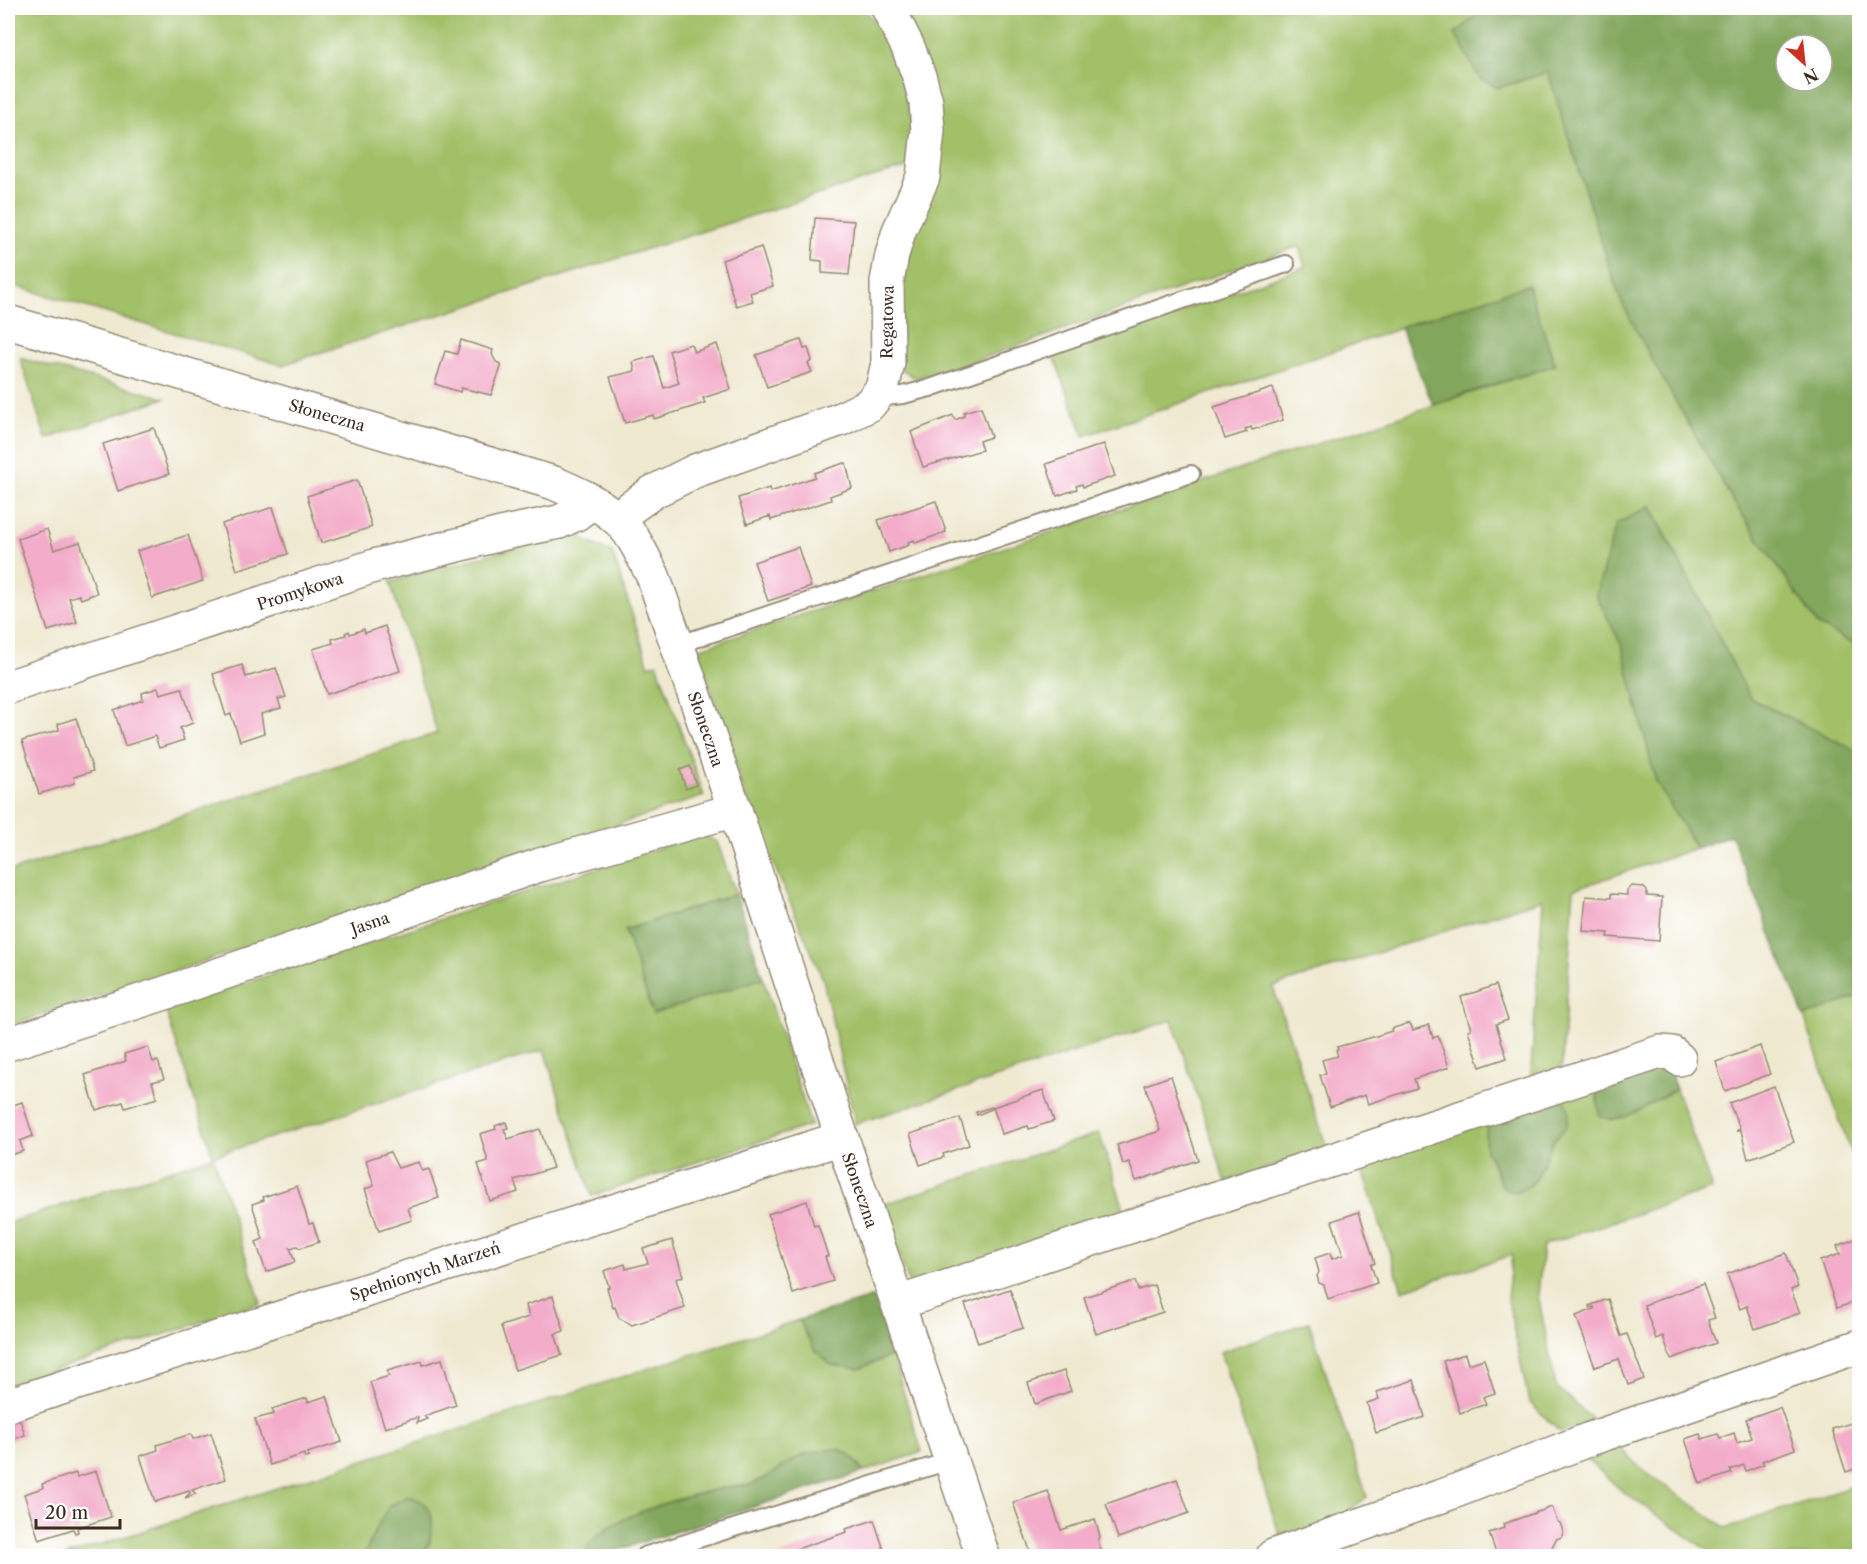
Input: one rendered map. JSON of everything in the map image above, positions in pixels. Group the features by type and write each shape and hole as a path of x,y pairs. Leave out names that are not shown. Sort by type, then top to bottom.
{"street":[{"name":"Regatowa","path":"876,398 882,389 888,363 887,282 892,255 899,231 923,177 928,131 926,102 920,79 908,47 888,8"},
{"name":"Słoneczna","path":"8,322 554,483 604,510 637,545 653,576 735,810 983,1557"},
{"path":"604,510 653,492 694,471 841,419 869,405 876,398"},
{"name":"Promykowa","path":"8,687 374,566 604,510"},
{"name":"Jasna","path":"8,1044 540,865 735,810"},
{"path":"898,1303 1660,1052 1672,1053 1678,1059"},
{"name":"Spełnionych Marzeń","path":"8,1405 842,1138"},
{"path":"1273,1557 1590,1439 1860,1346"}],"lane":[{"path":"876,398 903,395 930,388 1286,264"},
{"path":"677,645 1191,474"},
{"path":"644,1557 952,1460"}],"green space":[{"path":"8,8 864,8 893,47 917,142 916,166 893,171 282,365 8,284"},
{"path":"898,8 1493,8 1478,14 1498,88 1548,72 1621,301 1657,369 1735,504 1818,625 1859,647 1859,752 1751,699 1651,506 1596,595 1622,646 1656,782 1696,848 1574,889 1561,1076 1530,1085 1543,899 1273,987 1327,1148 1226,1182 1172,1020 855,1124 823,979 747,803 698,649 1555,365 1528,285 1084,436 1053,355 1305,267 1299,246 930,377 913,377 899,367 903,252 925,197"},
{"path":"1493,8 1859,8 1859,647 1818,625 1735,504 1657,369 1621,301 1548,72 1498,88 1480,79 1455,34 1478,14"},
{"path":"1528,285 1555,365 1433,404 1400,327"},
{"path":"20,358 165,398 46,439"},
{"path":"1650,506 1751,699 1859,752 1859,996 1804,1017 1731,835 1696,848 1656,782 1622,646 1596,595 1616,524"},
{"path":"581,529 584,540 612,552 649,666 657,663 704,796 8,1026 8,872 437,733 390,582"},
{"path":"702,834 717,842 736,894 625,930 653,1014 763,978 811,1125 592,1196 544,1050 213,1156 165,1009"},
{"path":"736,894 763,978 653,1014 625,930"},
{"path":"1859,996 1859,1176 1804,1017"},
{"path":"1667,1063 1676,1089 1627,1116 1608,1119 1599,1115 1597,1086"},
{"path":"1597,1086 1597,1102 1611,1120 1641,1110 1676,1089 1712,1189 1543,1245 1538,1295 1556,1386 1594,1421 1560,1432 1529,1402 1507,1297 1512,1255 1402,1290 1360,1164 1488,1122 1486,1149 1500,1183 1543,1165 1546,1154 1558,1135 1564,1097"},
{"path":"1564,1097 1569,1110 1568,1122 1553,1140 1537,1178 1515,1192 1506,1189 1486,1150 1488,1122"},
{"path":"1099,1133 1126,1215 910,1286 882,1205"},
{"path":"213,1156 261,1303 8,1385 8,1223"},
{"path":"874,1297 892,1355 859,1369 831,1365 814,1349 799,1320"},
{"path":"799,1320 807,1337 859,1369 892,1355 922,1452 863,1472 858,1463 791,1461 777,1472 753,1484 722,1488 662,1504 628,1517 599,1534 584,1556 544,1556 524,1552 508,1556 422,1556 431,1541 376,1528 364,1556 65,1556"},
{"path":"1309,1322 1367,1497 1334,1522 1281,1539 1220,1352"},
{"path":"1613,1441 1641,1469 1726,1528 1859,1484 1859,1556 1716,1556 1623,1492 1587,1459"},
{"path":"839,1449 851,1455 863,1472 599,1556 584,1556 589,1543 620,1521 664,1504 705,1492 751,1484 767,1477 802,1455"},
{"path":"408,1496 426,1505 432,1520 430,1538 422,1556 364,1556 389,1506"}],"building":[{"path":"815,218 854,221 849,275 822,273 822,261 812,260"},
{"path":"761,247 773,286 750,293 753,301 736,306 722,260"},
{"path":"461,340 493,350 492,354 496,362 501,364 491,395 461,388 460,392 435,384 445,351 457,354"},
{"path":"801,340 804,349 808,348 812,361 808,363 812,372 767,387 756,355"},
{"path":"691,344 694,352 717,344 731,389 703,398 705,403 654,419 653,415 625,423 610,377 635,371 633,362 654,356 664,388 679,383 669,351"},
{"path":"1273,388 1283,420 1252,430 1251,427 1245,429 1247,432 1225,439 1214,407"},
{"path":"981,407 991,437 979,441 982,450 923,467 911,432 953,415 955,420 964,416 964,412"},
{"path":"154,428 169,474 118,491 103,444"},
{"path":"1104,444 1115,476 1083,487 1082,484 1076,486 1077,489 1057,496 1046,464"},
{"path":"846,463 852,488 830,496 831,500 771,520 770,516 747,524 738,498 769,488 770,492 815,477 814,473"},
{"path":"357,480 372,527 321,543 307,496"},
{"path":"936,501 946,532 915,543 914,540 908,542 909,545 889,552 878,520"},
{"path":"273,507 288,554 237,570 222,524"},
{"path":"47,529 54,550 80,542 97,593 81,599 79,595 69,598 77,622 48,631 18,539"},
{"path":"188,535 203,581 152,598 137,551"},
{"path":"798,547 811,587 768,601 754,562"},
{"path":"385,626 400,671 327,694 313,649 333,643 332,639 346,635 345,633 349,631 350,634 364,629 365,633"},
{"path":"242,665 246,677 276,668 286,697 278,699 281,708 261,714 264,733 240,741 231,714 226,716 213,674"},
{"path":"158,688 160,694 182,688 193,723 180,728 184,740 159,748 155,736 125,746 114,710 143,700 142,693"},
{"path":"76,718 93,771 74,777 75,783 39,794 22,741 59,730 58,724"},
{"path":"690,766 696,785 686,789 680,770"},
{"path":"1631,886 1643,887 1647,891 1647,896 1662,897 1659,941 1608,937 1609,933 1583,931 1586,896 1611,898 1611,894 1627,895 1627,890"},
{"path":"1496,985 1508,1020 1496,1024 1507,1058 1480,1067 1468,1030 1471,1029 1461,997"},
{"path":"1409,1023 1413,1030 1429,1025 1433,1038 1438,1036 1449,1067 1414,1079 1417,1088 1368,1104 1365,1095 1330,1107 1320,1075 1326,1073 1322,1060 1338,1056 1337,1047 1392,1031 1391,1029"},
{"path":"1760,1046 1770,1074 1725,1091 1716,1062"},
{"path":"148,1047 153,1062 158,1061 164,1079 152,1082 157,1098 125,1108 123,1102 96,1110 85,1075 126,1061 124,1054"},
{"path":"1171,1076 1198,1160 1136,1181 1129,1162 1123,1164 1117,1145 1160,1131 1145,1085"},
{"path":"1774,1086 1794,1142 1748,1159 1741,1131 1736,1131 1740,1129 1729,1103"},
{"path":"1043,1090 1054,1121 1002,1134 993,1107"},
{"path":"22,1102 33,1136 20,1141 23,1151 8,1156 8,1107"},
{"path":"992,1107 992,1109 977,1115 976,1112"},
{"path":"960,1118 969,1145 920,1165 910,1134"},
{"path":"506,1122 508,1128 504,1129 508,1139 540,1129 553,1168 514,1180 518,1192 490,1201 478,1164 488,1161 480,1134 496,1129 495,1126"},
{"path":"390,1152 398,1168 419,1162 422,1171 429,1169 439,1198 408,1208 412,1220 379,1231 365,1189 374,1186 366,1160"},
{"path":"297,1186 309,1224 313,1223 319,1242 300,1248 297,1246 290,1248 295,1262 266,1272 256,1242 263,1239 252,1204 264,1200 263,1197"},
{"path":"807,1201 814,1226 818,1225 833,1281 793,1294 768,1214"},
{"path":"1359,1212 1375,1263 1371,1265 1377,1283 1328,1299 1324,1285 1319,1283 1315,1258 1330,1253 1332,1259 1343,1255 1332,1221"},
{"path":"1860,1237 1860,1300 1837,1308 1820,1261 1840,1254 1837,1246"},
{"path":"672,1240 683,1276 676,1279 685,1308 632,1325 619,1318 615,1307 613,1308 604,1271 625,1264 626,1269 648,1263 643,1249"},
{"path":"1786,1253 1798,1287 1791,1290 1800,1313 1755,1329 1747,1306 1740,1309 1727,1274"},
{"path":"1135,1281 1138,1290 1154,1285 1163,1312 1096,1334 1084,1297"},
{"path":"1703,1284 1715,1318 1708,1320 1716,1343 1671,1359 1663,1336 1656,1339 1644,1305"},
{"path":"1010,1289 1023,1328 978,1343 965,1304"},
{"path":"553,1296 564,1331 555,1334 562,1355 515,1370 501,1326 529,1317 526,1305"},
{"path":"1608,1299 1621,1336 1627,1334 1644,1379 1628,1385 1619,1359 1595,1367 1576,1316 1594,1309 1589,1306"},
{"path":"1465,1354 1468,1364 1484,1359 1495,1393 1483,1397 1486,1404 1460,1413 1443,1361"},
{"path":"442,1359 456,1405 424,1416 427,1419 417,1423 418,1417 385,1428 370,1382 389,1376 387,1371 422,1361 423,1365"},
{"path":"1064,1371 1071,1391 1035,1404 1028,1383"},
{"path":"1414,1380 1425,1417 1376,1433 1367,1403 1379,1399 1377,1392"},
{"path":"327,1396 342,1442 307,1453 309,1457 305,1458 304,1454 270,1465 255,1419 274,1414 272,1409 307,1398 308,1402"},
{"path":"1780,1407 1795,1449 1762,1461 1764,1464 1746,1471 1744,1465 1730,1470 1732,1473 1700,1484 1685,1439 1700,1434 1702,1439 1718,1434 1720,1438 1734,1433 1737,1443 1752,1438 1746,1419"},
{"path":"1860,1412 1860,1467 1846,1472 1832,1429 1855,1422 1852,1414"},
{"path":"19,1417 25,1435 8,1441 8,1421"},
{"path":"211,1433 226,1479 192,1490 196,1494 185,1498 190,1493 189,1491 155,1502 140,1456 158,1450 157,1445 191,1434 193,1439"},
{"path":"96,1471 111,1517 77,1528 78,1532 75,1533 73,1529 39,1540 24,1494 43,1488 42,1484 76,1473 77,1477"},
{"path":"1177,1479 1189,1513 1118,1538 1106,1504"},
{"path":"1048,1491 1061,1530 1095,1519 1102,1553 1092,1556 1032,1556 1013,1503"},
{"path":"1552,1507 1563,1531 1562,1537 1556,1539 1552,1547 1555,1556 1497,1556 1489,1533 1504,1528 1503,1524"},
{"path":"874,1520 884,1550 864,1556 776,1556 847,1532 846,1529"}]}
